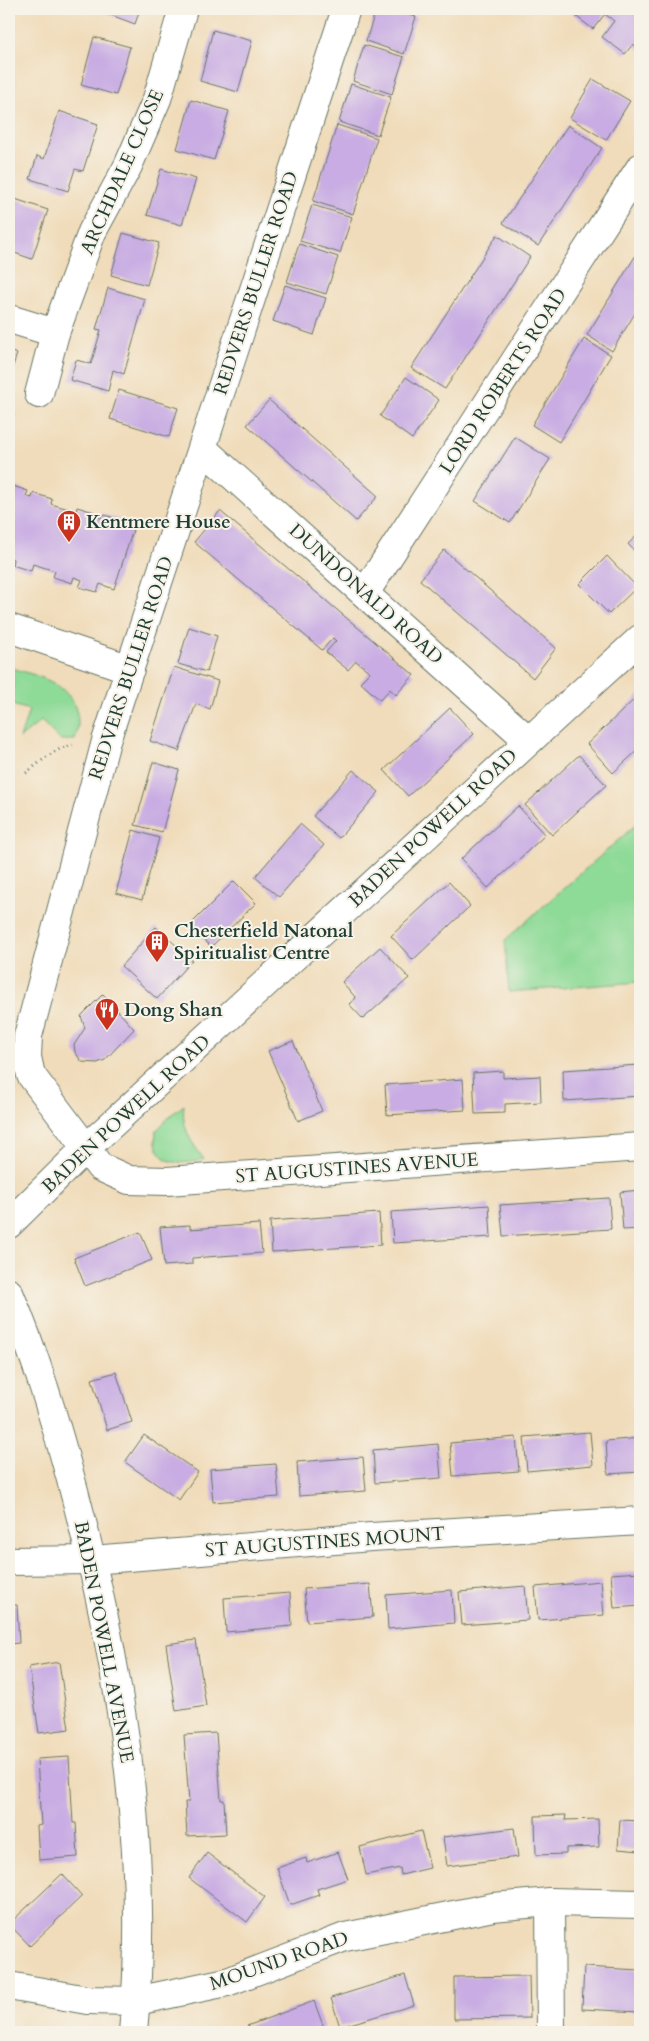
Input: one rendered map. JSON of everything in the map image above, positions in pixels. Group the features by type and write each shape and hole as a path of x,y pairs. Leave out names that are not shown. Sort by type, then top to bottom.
{"street":[{"name":"ARCHDALE CLOSE","path":"39,394 56,333 92,232 128,166 157,99 183,9"},
{"name":"REDVERS BULLER ROAD","path":"86,1149 32,1075 27,1057 28,1036 106,741 346,9"},
{"name":"LORD ROBERTS ROAD","path":"365,593 640,168"},
{"path":"13,320 56,333"},
{"name":"DUNDONALD ROAD","path":"203,449 528,740"},
{"path":"9,628 130,669"},
{"name":"BADEN POWELL ROAD","path":"9,1224 86,1149 528,740 640,639"},
{"name":"ST AUGUSTINES AVENUE","path":"86,1149 100,1167 129,1180 167,1181 640,1147"},
{"name":"BADEN POWELL AVENUE","path":"9,1293 49,1400 92,1560 123,1722 138,1860 136,2001 133,2032"},
{"name":"ST AUGUSTINES MOUNT","path":"9,1561 92,1560 371,1537 640,1520"},
{"path":"550,1902 551,2032"},
{"name":"MOUND ROAD","path":"9,1986 87,2000 136,2001 227,1982 345,1937 493,1907 550,1902 640,1904"}],"path":[{"path":"26,773 64,746 106,741"}],"green space":[{"path":"9,667 50,681 67,694 73,702 78,716 75,740 60,740 41,721 20,738 29,710 9,704"},
{"path":"640,821 640,982 509,992 505,940"},
{"path":"184,1105 183,1113 188,1134 204,1159 185,1163 169,1160 163,1156 158,1150 156,1142 156,1131 171,1115"}],"building":[{"path":"109,9 140,9 135,24 108,14"},
{"path":"376,9 391,9 416,17 404,54 366,41"},
{"path":"405,9 420,9 418,13"},
{"path":"577,9 640,9 640,50 633,44 625,54 602,37 614,21 605,14 593,29 573,14"},
{"path":"213,30 252,41 238,92 200,81"},
{"path":"94,37 130,47 116,95 81,85"},
{"path":"364,45 404,57 392,94 353,81"},
{"path":"593,79 630,101 606,140 570,118"},
{"path":"351,84 391,97 378,135 339,122"},
{"path":"191,100 229,111 214,160 177,149"},
{"path":"59,111 98,124 83,171 75,169 68,191 30,179 37,156 44,159"},
{"path":"337,125 377,138 353,214 313,201"},
{"path":"568,125 602,148 538,246 503,223"},
{"path":"161,169 196,179 182,225 147,215"},
{"path":"12,198 48,210 32,259 9,251 9,207"},
{"path":"312,205 352,217 340,253 300,241"},
{"path":"123,233 159,243 147,285 111,275"},
{"path":"497,235 530,257 445,389 411,368"},
{"path":"299,244 338,257 326,294 287,282"},
{"path":"639,250 640,305 612,351 587,335"},
{"path":"285,285 326,298 314,335 273,321"},
{"path":"108,288 145,299 124,374 113,370 108,391 70,380 76,360 91,364 101,330 96,329"},
{"path":"584,339 611,355 559,442 532,425"},
{"path":"9,351 17,354 9,378"},
{"path":"406,377 439,400 412,439 380,416"},
{"path":"119,390 178,408 169,437 110,419"},
{"path":"269,400 378,496 356,521 247,425"},
{"path":"515,437 550,459 510,523 475,501"},
{"name":"Kentmere House","path":"10,485 28,491 26,496 32,498 33,493 52,499 51,504 76,511 77,507 94,512 93,516 101,518 102,514 120,520 119,525 133,530 114,589 100,584 97,592 79,587 82,580 74,577 72,583 53,577 55,571 33,564 31,571 12,565 13,559 9,557"},
{"path":"220,511 414,675 396,695 390,689 380,700 360,682 370,672 356,661 348,670 326,652 336,641 333,638 322,650 194,542"},
{"path":"640,533 640,557 628,544"},
{"path":"444,550 556,648 533,678 420,580"},
{"path":"607,556 637,587 609,614 579,584"},
{"path":"189,627 217,636 207,672 178,664"},
{"path":"174,667 218,681 210,709 196,704 179,751 150,741"},
{"path":"640,694 640,748 613,773 587,744"},
{"path":"450,708 474,734 408,796 384,770"},
{"path":"579,755 606,785 552,835 525,805"},
{"path":"153,762 179,770 162,832 135,825"},
{"path":"353,770 379,792 339,838 313,816"},
{"path":"518,806 545,835 488,888 461,859"},
{"path":"300,824 324,845 279,897 255,877"},
{"path":"133,830 159,838 142,900 116,893"},
{"path":"234,881 256,903 211,947 190,925"},
{"path":"449,882 470,906 413,960 391,936"},
{"name":"Chesterfield Natonal Spiritualist Centre","path":"156,927 192,960 157,999 121,966"},
{"path":"380,947 409,978 363,1019 349,1004 356,998 342,982"},
{"name":"Dong Shan","path":"103,994 134,1029 105,1060 97,1063 82,1062 75,1052 74,1045 85,1028 81,1016"},
{"path":"293,1041 322,1111 298,1121 268,1051"},
{"path":"639,1065 640,1096 564,1101 563,1070"},
{"path":"503,1071 503,1078 540,1076 541,1102 505,1104 505,1113 475,1114 473,1073"},
{"path":"463,1079 465,1110 387,1115 385,1085"},
{"path":"640,1190 640,1229 623,1230 620,1192"},
{"path":"609,1198 611,1229 503,1236 500,1205"},
{"path":"489,1205 491,1237 393,1243 391,1212"},
{"path":"379,1213 381,1245 272,1252 270,1221"},
{"path":"259,1224 262,1253 192,1258 192,1264 164,1266 160,1227 190,1225 190,1229"},
{"path":"140,1232 152,1260 85,1286 74,1258"},
{"path":"116,1372 132,1422 107,1430 92,1379"},
{"path":"590,1432 593,1465 527,1471 524,1437"},
{"path":"144,1435 198,1472 179,1500 125,1462"},
{"path":"516,1437 519,1471 453,1476 450,1443"},
{"path":"640,1438 640,1472 608,1474 606,1441"},
{"path":"438,1444 441,1478 375,1483 373,1450"},
{"path":"363,1457 366,1491 299,1496 297,1462"},
{"path":"276,1464 279,1497 213,1502 210,1469"},
{"path":"640,1572 640,1606 614,1608 611,1574"},
{"path":"601,1581 604,1615 538,1620 535,1587"},
{"path":"370,1584 373,1617 307,1622 304,1589"},
{"path":"525,1586 528,1620 462,1625 459,1592"},
{"path":"452,1590 454,1623 388,1629 386,1595"},
{"path":"290,1593 292,1626 226,1632 224,1598"},
{"path":"9,1605 17,1605 19,1643 9,1644"},
{"path":"196,1640 206,1706 176,1711 166,1644"},
{"path":"59,1662 69,1729 39,1733 29,1667"},
{"path":"216,1733 221,1800 224,1800 226,1834 187,1836 185,1802 189,1802 184,1735"},
{"path":"69,1757 73,1823 76,1823 78,1857 39,1860 37,1826 41,1825 37,1759"},
{"path":"566,1815 565,1820 598,1819 599,1847 566,1848 566,1854 536,1855 535,1816"},
{"path":"620,1820 640,1821 640,1851 618,1849"},
{"path":"514,1828 518,1857 447,1866 443,1837"},
{"path":"421,1831 430,1868 401,1875 400,1868 366,1875 360,1847"},
{"path":"338,1852 348,1879 317,1889 319,1895 290,1905 277,1868 306,1858 307,1863"},
{"path":"207,1853 265,1897 247,1922 189,1878"},
{"path":"62,1874 82,1896 30,1946 9,1924"},
{"path":"584,1967 640,1970 640,2012 582,2009"},
{"path":"405,1975 414,2005 340,2027 331,1998"},
{"path":"529,1976 530,2018 454,2019 454,1977"},
{"path":"314,2001 324,2028 313,2032 249,2032 247,2026"}],"place":[{"name":"Kentmere House","path":"69,543"},
{"name":"Chesterfield Natonal Spiritualist Centre","path":"157,963"},
{"name":"Dong Shan","path":"107,1031"}]}
